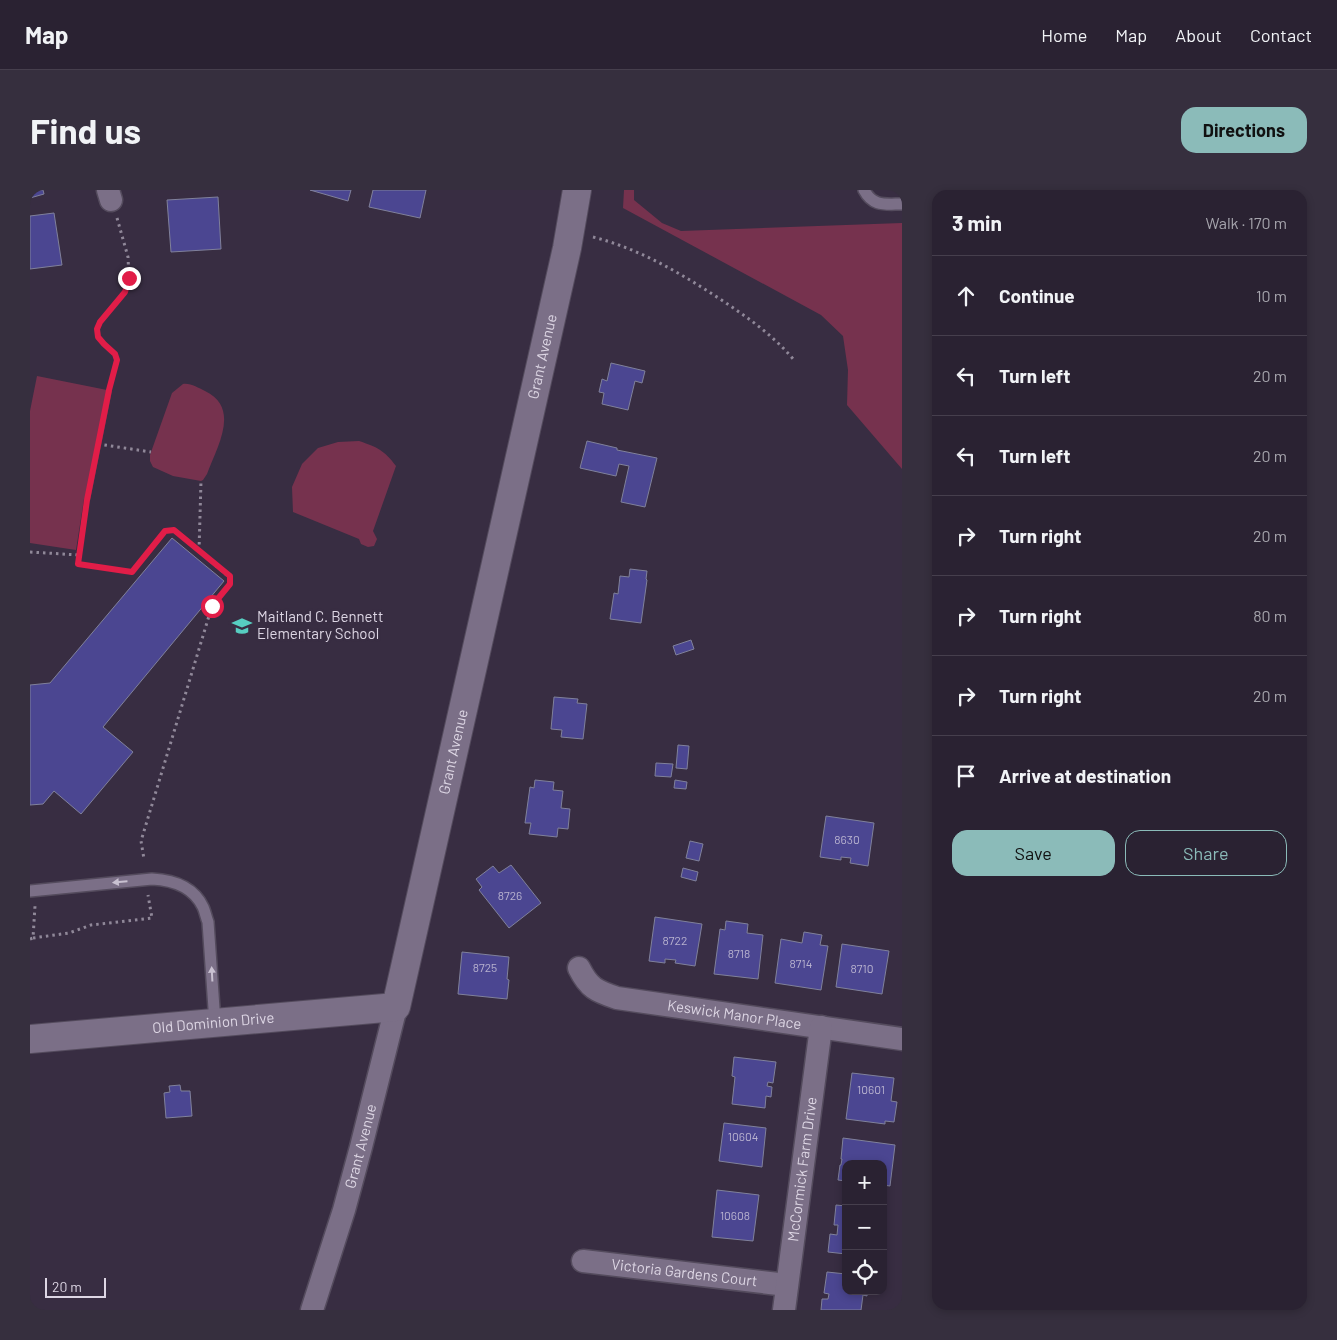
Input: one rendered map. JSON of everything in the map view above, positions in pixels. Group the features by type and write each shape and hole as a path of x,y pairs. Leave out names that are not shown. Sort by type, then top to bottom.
{"street":[{"name":"Grant Avenue","path":"312,1310 344,1210 396,1007 570,232 577,190"},
{"name":"Keswick Manor Place","path":"579,968 586,982 599,992 617,998 902,1039"},
{"name":"Old Dominion Drive","path":"30,1039 396,1007"},
{"name":"McCormick Farm Drive","path":"784,1310 821,1027"},
{"name":"Victoria Gardens Court","path":"583,1261 787,1285"}],"lane":[{"path":"864,190 870,200 877,203 902,204"},
{"path":"30,891 146,880 166,879 179,883 194,894 203,907 208,922 215,1023"}],"path":[{"path":"109,195 128,257 129,278 125,292 100,322 97,329 100,340 113,351 117,358 87,500 78,564 132,572 165,531 174,530 230,576 230,584 212,606 141,841 144,859"},
{"path":"570,232 615,243 680,273 760,328 782,346 794,360"},
{"path":"98,444 152,452"},
{"path":"199,551 202,481"},
{"path":"30,552 79,555"},
{"path":"35,906 31,938 69,932 91,924 152,918 146,880"}],"shaded area":[{"path":"624,190 634,190 634,200 662,223 681,231 902,223 902,469 847,405 848,370 843,336 821,315 623,208"},
{"path":"37,376 112,391 90,501 84,499 76,550 30,543 30,411"},
{"path":"183,384 189,384 205,391 216,398 222,407 224,418 220,440 207,474 201,481 173,476 153,467 150,461 150,455 172,393"},
{"path":"359,441 380,450 396,466 373,531 377,539 374,546 368,547 361,544 359,539 293,512 292,487 302,464 318,448 338,442"}],"building":[{"path":"30,190 43,190 44,194 30,198"},
{"path":"310,190 351,190 348,201"},
{"path":"373,190 426,190 420,218 369,207"},
{"path":"218,197 221,249 171,252 167,200"},
{"path":"54,213 62,265 30,269 30,216"},
{"path":"611,363 645,371 642,383 635,381 628,410 602,404 604,393 599,392 602,379 607,381"},
{"path":"587,441 617,448 617,450 657,458 645,507 621,502 629,466 619,464 616,476 580,468"},
{"path":"172,538 224,581 103,727 133,752 81,814 54,791 43,804 30,805 30,685 50,683"},
{"path":"630,569 647,571 641,623 610,619 614,593 618,594 620,576 629,577"},
{"path":"691,640 694,649 676,655 673,646"},
{"path":"554,697 578,699 577,703 587,704 583,739 561,737 562,730 551,729"},
{"path":"678,745 689,746 687,769 676,768"},
{"path":"656,763 673,764 671,777 655,776"},
{"path":"535,780 554,782 553,790 563,791 561,808 570,809 568,829 558,828 557,837 529,834 531,823 525,823 530,787 534,788"},
{"path":"675,780 687,782 686,789 674,788"},
{"path":"826,816 874,823 868,866 850,863 851,858 841,857 841,860 820,857"},
{"path":"690,841 703,844 699,861 686,858"},
{"path":"511,865 541,903 509,928 479,890 482,887 476,879 493,866 499,873"},
{"path":"683,868 698,872 696,881 681,877"},
{"path":"655,917 702,924 695,966 675,963 676,960 665,959 665,963 649,961"},
{"path":"726,921 748,924 747,933 763,935 758,979 714,974 720,929 725,930"},
{"path":"804,932 822,935 820,945 828,946 821,990 775,983 781,939 802,943"},
{"path":"842,944 889,951 882,994 836,987"},
{"path":"462,952 509,957 507,999 458,994"},
{"path":"734,1057 776,1062 773,1083 768,1082 767,1086 772,1087 771,1097 766,1096 765,1108 732,1104 735,1077 732,1076"},
{"path":"852,1073 894,1078 891,1101 897,1102 894,1122 885,1121 885,1124 846,1119"},
{"path":"180,1085 181,1091 190,1091 192,1116 166,1118 164,1093 170,1092 169,1086"},
{"path":"724,1123 766,1128 762,1167 719,1161"},
{"path":"843,1138 895,1145 890,1186 887,1186 887,1160 842,1160 842,1180 838,1180"},
{"path":"717,1190 759,1195 753,1241 712,1237"},
{"path":"836,1205 842,1206 842,1254 828,1252 830,1234 837,1235 838,1225 834,1225"},
{"path":"827,1272 842,1274 842,1295 863,1295 861,1310 821,1310 822,1299 828,1299 829,1294 824,1293"}],"place":[{"name":"Maitland C. Bennett Elementary School","path":"242,626"}],"route":[{"path":"129,278 125,292 100,322 97,329 98,337 113,351 117,360 109,390 87,500 78,564 132,572 165,531 174,530 230,576 230,584 212,606"}]}
